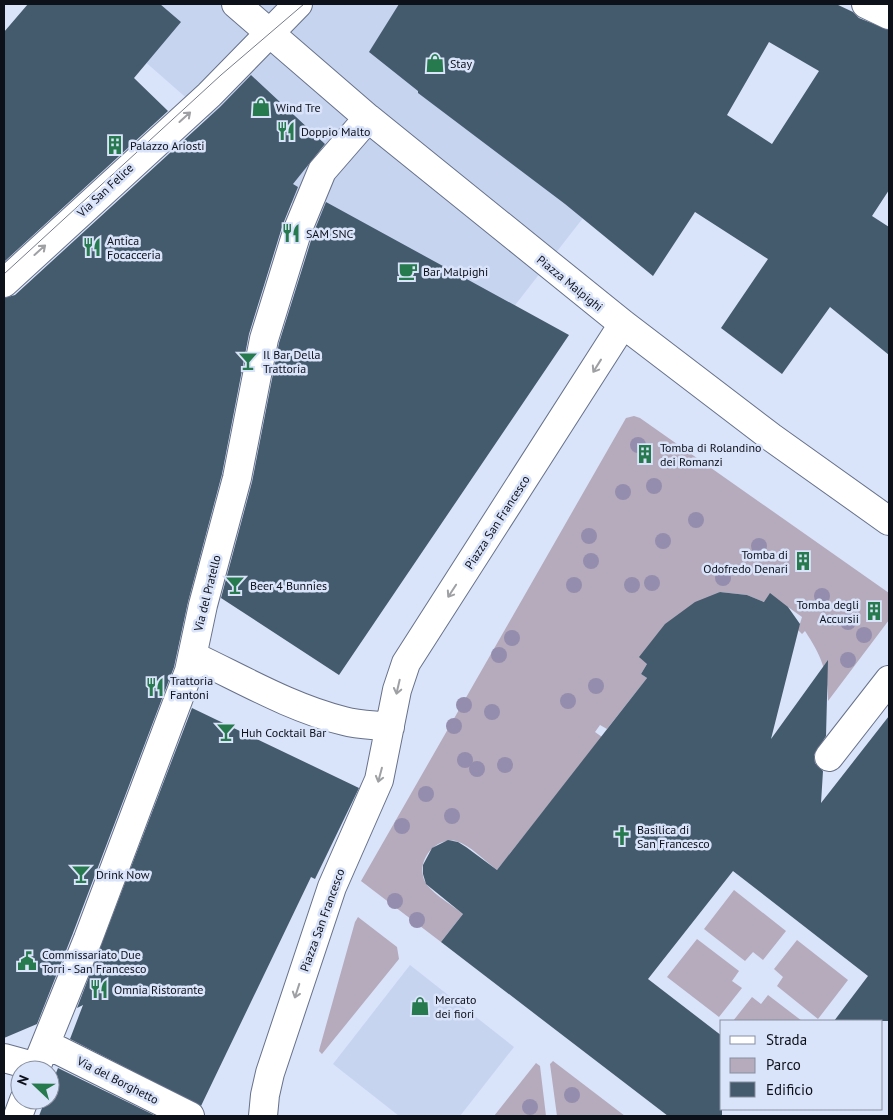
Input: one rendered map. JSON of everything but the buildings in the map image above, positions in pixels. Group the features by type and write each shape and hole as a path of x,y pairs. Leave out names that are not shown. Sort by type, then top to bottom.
{"street":[{"name":"Piazza Malpighi","path":"236,4 368,118 623,324 771,437 887,522"},
{"name":"Via San Felice","path":"4,283 210,95 298,4"},
{"path":"866,4 889,16"},
{"name":"Via del Pratello","path":"39,1060 88,939 185,684 193,656 203,605 237,478 264,339 298,229 322,171 368,118"},
{"name":"Piazza San Francesco","path":"263,1116 262,1109 270,1073 315,935 332,886 375,792 383,764 400,677 414,650 623,324"},
{"path":"193,656 285,700 322,714 344,721 390,727"},
{"path":"829,758 889,680"},
{"name":"Via del Borghetto","path":"4,1058 39,1060"},
{"name":"Via del Borghetto","path":"60,1068 190,1116"}],"shaded area":[{"path":"137,4 648,4 605,91 615,177 505,318 343,234 281,196 280,180 126,45 117,30"},
{"name":"Mercato dei fiori","path":"410,965 514,1047 460,1116 399,1116 333,1064"}],"green space":[{"path":"634,416 640,418 889,593 889,620 828,701 827,681 819,656 805,631 802,634 798,630 802,617 788,607 776,613 774,606 747,595 720,592 647,664 641,674 647,678 607,729 600,725 595,732 602,737 497,870 472,850 456,841 440,843 428,854 422,869 427,885 439,897 463,914 441,942 361,881 626,418"},
{"path":"734,890 786,931 763,960 753,952 745,961 704,929"},
{"path":"358,917 397,947 399,959 322,1054 319,1051 320,1047"},
{"path":"697,939 739,971 732,981 742,988 719,1017 667,977"},
{"path":"797,940 848,980 818,1019 777,986 783,977 774,969"},
{"path":"768,995 801,1020 734,1020 752,997 761,1004"},
{"path":"553,1061 625,1116 557,1116 550,1064"},
{"path":"536,1063 540,1066 546,1116 494,1116"}],"tram line":[{"path":"4,274 221,75 304,4"}],"place":[{"name":"Stay","path":"435,63"},
{"name":"Wind Tre","path":"261,107"},
{"name":"Doppio Malto","path":"286,131"},
{"name":"Palazzo Ariosti","path":"115,145"},
{"name":"SAM SNC","path":"291,233"},
{"name":"Antica Focacceria","path":"92,247"},
{"name":"Bar Malpighi","path":"408,271"},
{"name":"Il Bar Della Trattoria","path":"248,361"},
{"name":"Tomba di Rolandino dei Romanzi","path":"645,454"},
{"name":"Tomba di Odofredo Denari","path":"803,561"},
{"name":"Beer 4 Bunnies","path":"235,585"},
{"name":"Tomba degli Accursii","path":"874,611"},
{"name":"Trattoria Fantoni","path":"155,687"},
{"name":"Huh Cocktail Bar","path":"226,732"},
{"name":"Basilica di San Francesco","path":"622,836"},
{"name":"Drink Now","path":"81,874"},
{"name":"Commissariato Due Torri - San Francesco","path":"27,961"},
{"name":"Omnia Ristorante","path":"99,989"},
{"name":"Mercato dei fiori","path":"420,1006"}]}
